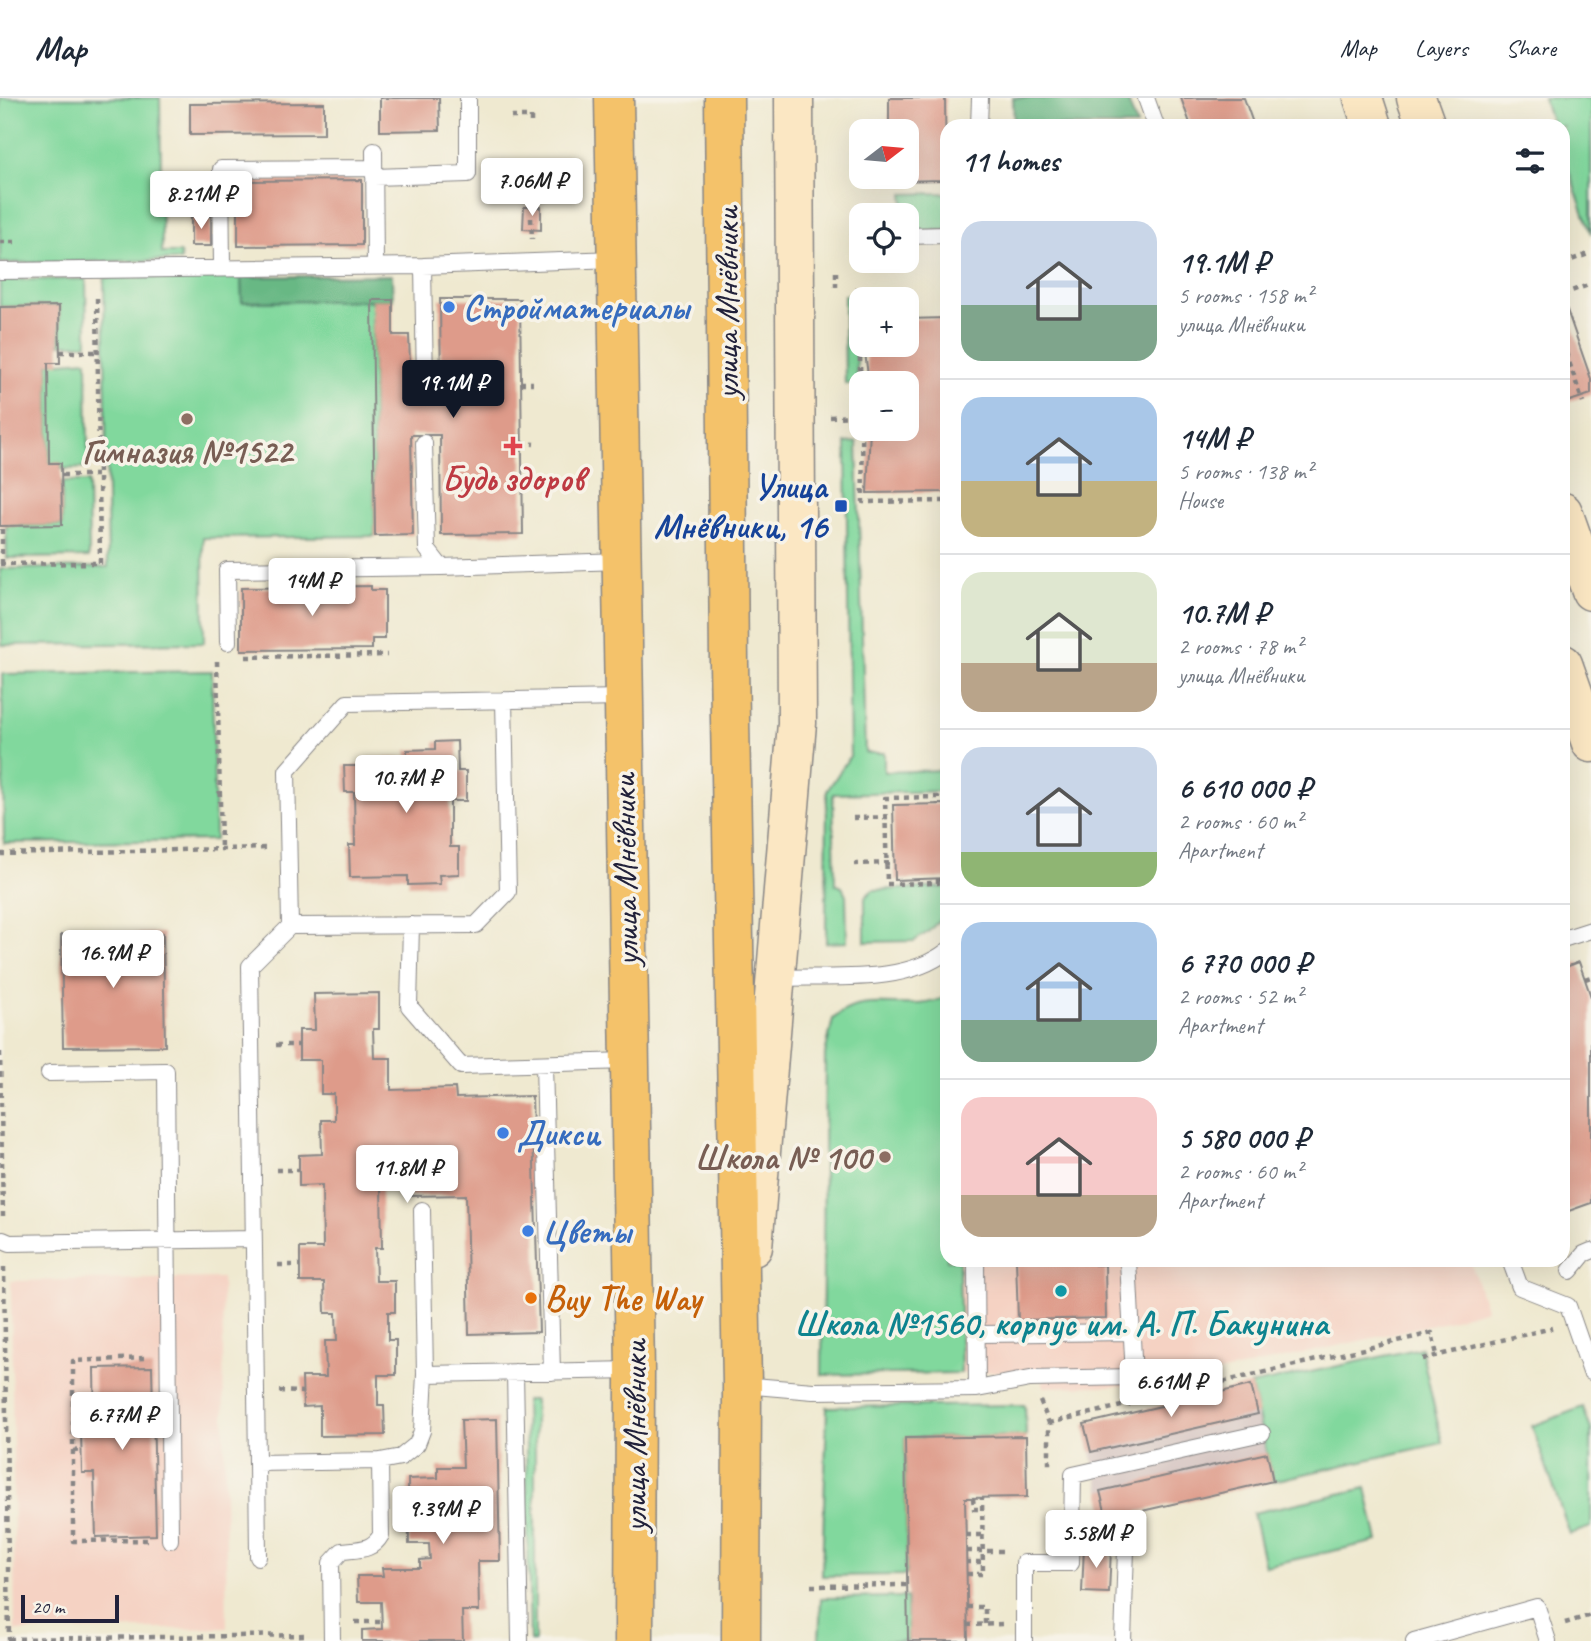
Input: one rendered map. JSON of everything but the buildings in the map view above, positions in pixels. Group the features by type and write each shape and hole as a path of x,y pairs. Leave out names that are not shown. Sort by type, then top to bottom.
{"main road":[{"name":"улица Мнёвники","path":"614,98 635,1370 634,1641"},
{"name":"улица Мнёвники","path":"724,98 729,677 741,1385 741,1641"},
{"path":"741,1385 776,978 799,659 794,98"},
{"path":"1363,98 1370,119"},
{"path":"1416,98 1424,119"},
{"path":"1570,532 1591,591"},
{"path":"1570,684 1591,743"}],"lane":[{"path":"222,268 221,169 467,174 468,98"},
{"path":"979,98 979,119"},
{"path":"1146,98 1154,119"},
{"path":"374,151 375,266"},
{"path":"919,236 940,235"},
{"path":"0,271 423,266 615,259"},
{"path":"423,266 425,385"},
{"path":"424,443 427,550 441,567"},
{"path":"228,642 227,570 621,561"},
{"path":"290,926 287,771 347,703 622,698"},
{"path":"258,1557 250,966 290,926 476,925 508,892 504,700"},
{"path":"411,925 409,1006 461,1066 628,1061"},
{"path":"1570,937 1591,930"},
{"path":"776,978 904,972 940,956"},
{"path":"544,1064 552,1372"},
{"path":"50,1073 166,1071 170,1540"},
{"path":"257,1463 380,1461 401,1457 417,1444 424,1416 425,1374 422,1210"},
{"path":"3,1240 10,1243 253,1239"},
{"path":"1570,1271 1584,1254 1591,1251"},
{"path":"976,1267 979,1334 977,1389"},
{"path":"741,1385 813,1391 977,1389 1030,1379 1134,1377 1128,1267"},
{"path":"1513,1267 1520,1287 1567,1306 1591,1372"},
{"path":"979,1334 1132,1332"},
{"path":"425,1374 635,1370"},
{"path":"515,1372 520,1641"},
{"path":"1024,1641 1024,1563 1071,1563 1073,1475 1262,1433"},
{"path":"332,1641 331,1563 342,1551 367,1549 376,1543 381,1535 380,1461"},
{"path":"1072,1532 1111,1533 1126,1549 1124,1641"},
{"path":"1414,1641 1537,1607 1548,1641"}],"path":[{"path":"512,117 531,117 531,125"},
{"path":"531,218 532,243"},
{"path":"0,242 16,242"},
{"path":"1570,260 1591,253"},
{"path":"836,268 836,287"},
{"path":"2,526 1,564 100,563 96,270"},
{"path":"1570,292 1591,284"},
{"path":"60,352 97,352"},
{"path":"1570,365 1583,403"},
{"path":"520,383 533,383"},
{"path":"830,417 849,416"},
{"path":"862,441 863,502 940,501"},
{"path":"522,443 534,444"},
{"path":"62,475 99,475"},
{"path":"306,649 307,656"},
{"path":"243,657 387,655"},
{"path":"217,657 221,849"},
{"path":"938,804 938,797 885,798 887,884 938,883 938,879"},
{"path":"853,818 893,817"},
{"path":"0,854 289,847"},
{"path":"854,864 894,863"},
{"path":"0,1052 3,1495 9,1640 316,1635"},
{"path":"272,1170 299,1170"},
{"path":"273,1265 299,1265"},
{"path":"1423,1359 1573,1322"},
{"path":"1049,1423 1432,1333 1437,1355"},
{"path":"170,1357 73,1361 73,1541 170,1540"},
{"path":"0,1367 4,1360"},
{"path":"1030,1379 1049,1423 1049,1474"},
{"path":"274,1391 302,1392"},
{"path":"73,1451 82,1450"},
{"path":"973,1498 974,1509 983,1509"},
{"path":"967,1574 983,1574 982,1498"},
{"path":"966,1535 983,1535"},
{"path":"967,1551 1008,1550"},
{"path":"966,1562 983,1562"},
{"path":"811,1586 907,1585"},
{"path":"967,1607 985,1607 985,1624"},
{"path":"345,1622 382,1622"},
{"path":"967,1625 1024,1623"}],"shaded area":[{"name":"Школа № 100","path":"825,1054 940,1248 940,1267 1472,1267 1486,1309 1447,1321 1165,1385 1043,1387 1043,1371 822,1375"},
{"path":"222,1278 227,1628 15,1631 11,1281"},
{"path":"1251,1385 1273,1481 1107,1519 1084,1424"}],"green space":[{"path":"0,98 160,98 162,253 180,253 181,260 0,263"},
{"path":"1013,98 1127,98 1134,119 1014,119"},
{"path":"1543,98 1591,98 1591,234 1570,174 1570,119 1550,119"},
{"path":"940,193 940,230 919,231 919,203 904,203 903,194"},
{"path":"392,275 393,300 242,302 241,277"},
{"path":"241,277 242,302 372,300 375,536 203,538 204,643 2,645 0,569 108,567 104,278"},
{"path":"86,279 87,344 60,344 59,306 0,307 0,280"},
{"path":"844,295 849,295 849,357 857,357 857,371 849,371 849,384 845,384"},
{"path":"87,360 88,468 61,469 61,463 49,463 48,363"},
{"path":"857,442 865,753 884,753 884,772 940,770 940,791 833,794 835,884 842,887 846,895 847,942 826,943 827,791 850,756 846,443"},
{"path":"62,482 88,482 89,557 7,558 6,526 62,525"},
{"path":"212,671 215,840 4,843 2,674"},
{"path":"940,887 940,919 914,941 865,942 865,897 873,890"},
{"path":"940,999 940,1267 959,1267 961,1373 822,1375 825,1054 833,1019 860,1005 933,1002"},
{"path":"1421,1348 1442,1443 1273,1481 1251,1385"},
{"path":"525,1400 535,1400 535,1641 530,1641"},
{"path":"1025,1405 1026,1436 905,1438 907,1575 822,1576 827,1407"},
{"path":"1583,1407 1591,1430 1591,1527 1570,1534 1532,1426"},
{"path":"1366,1488 1378,1541 1265,1566 1253,1513"},
{"path":"907,1597 908,1641 819,1641 821,1598"}],"place":[{"name":"Стройматериалы","path":"449,307"},
{"name":"Гимназия №1522","path":"187,419"},
{"name":"Будь здоров","path":"513,446"},
{"name":"Улица Мнёвники, 16","path":"841,506"},
{"name":"Дикси","path":"503,1133"},
{"name":"Школа № 100","path":"885,1157"},
{"name":"Цветы","path":"528,1231"},
{"name":"Школа №1560, корпус им. А. П. Бакунина","path":"1061,1291"},
{"name":"Buy The Way","path":"531,1298"}]}
